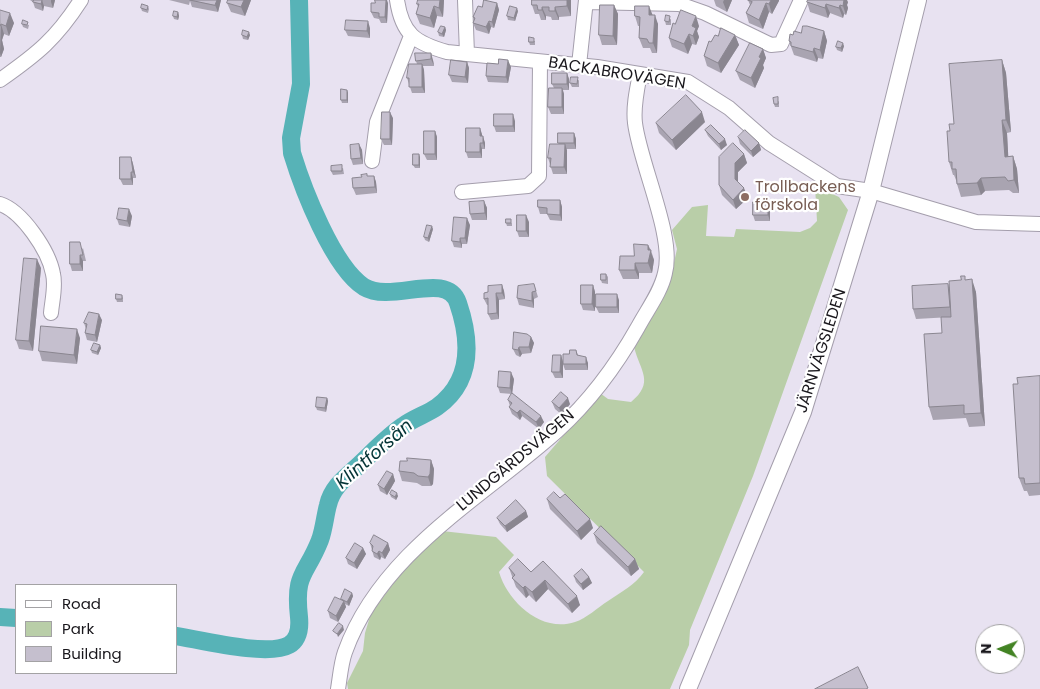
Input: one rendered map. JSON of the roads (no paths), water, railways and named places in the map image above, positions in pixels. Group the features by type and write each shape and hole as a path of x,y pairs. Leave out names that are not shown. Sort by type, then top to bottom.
{"main road":[{"name":"JÄRNVÄGSLEDEN","path":"688,689 803,412 871,191 918,0"}],"street":[{"path":"0,80 48,44 64,26 81,0"},
{"path":"372,161 377,122 411,36 402,23 397,0"},
{"path":"465,0 467,54"},
{"path":"579,65 586,1 679,4 705,13 771,46 781,44 801,0"},
{"name":"BACKABROVÄGEN","path":"411,36 431,48 467,54 579,65 688,82 730,108 769,143 837,186 871,191 976,222 1040,224"},
{"name":"BACKABROVÄGEN","path":"462,192 528,186 539,176 540,62"},
{"name":"LUNDGÄRDSVÄGEN","path":"338,689 344,654 355,629 378,593 430,534 467,502 558,430 602,384 626,349 655,297 666,273 667,249 634,120 640,74"},
{"path":"0,204 18,214 30,226 45,255 53,274 51,313"}],"waterway":[{"name":"Klintforsån","path":"178,636 217,644 266,649 289,645 295,640 299,629 298,591 300,582 320,540 328,505 336,488 391,435 407,423 437,407 449,397 463,373 466,360 467,346 462,317 458,303 452,294 443,289 431,288 389,292 376,291 364,287 352,277 341,263 320,226 292,153 291,138 301,84 299,0"},
{"name":"Klintforsån","path":"0,617 15,618"}],"place":[{"name":"Trollbackens förskola","path":"745,197"}]}
